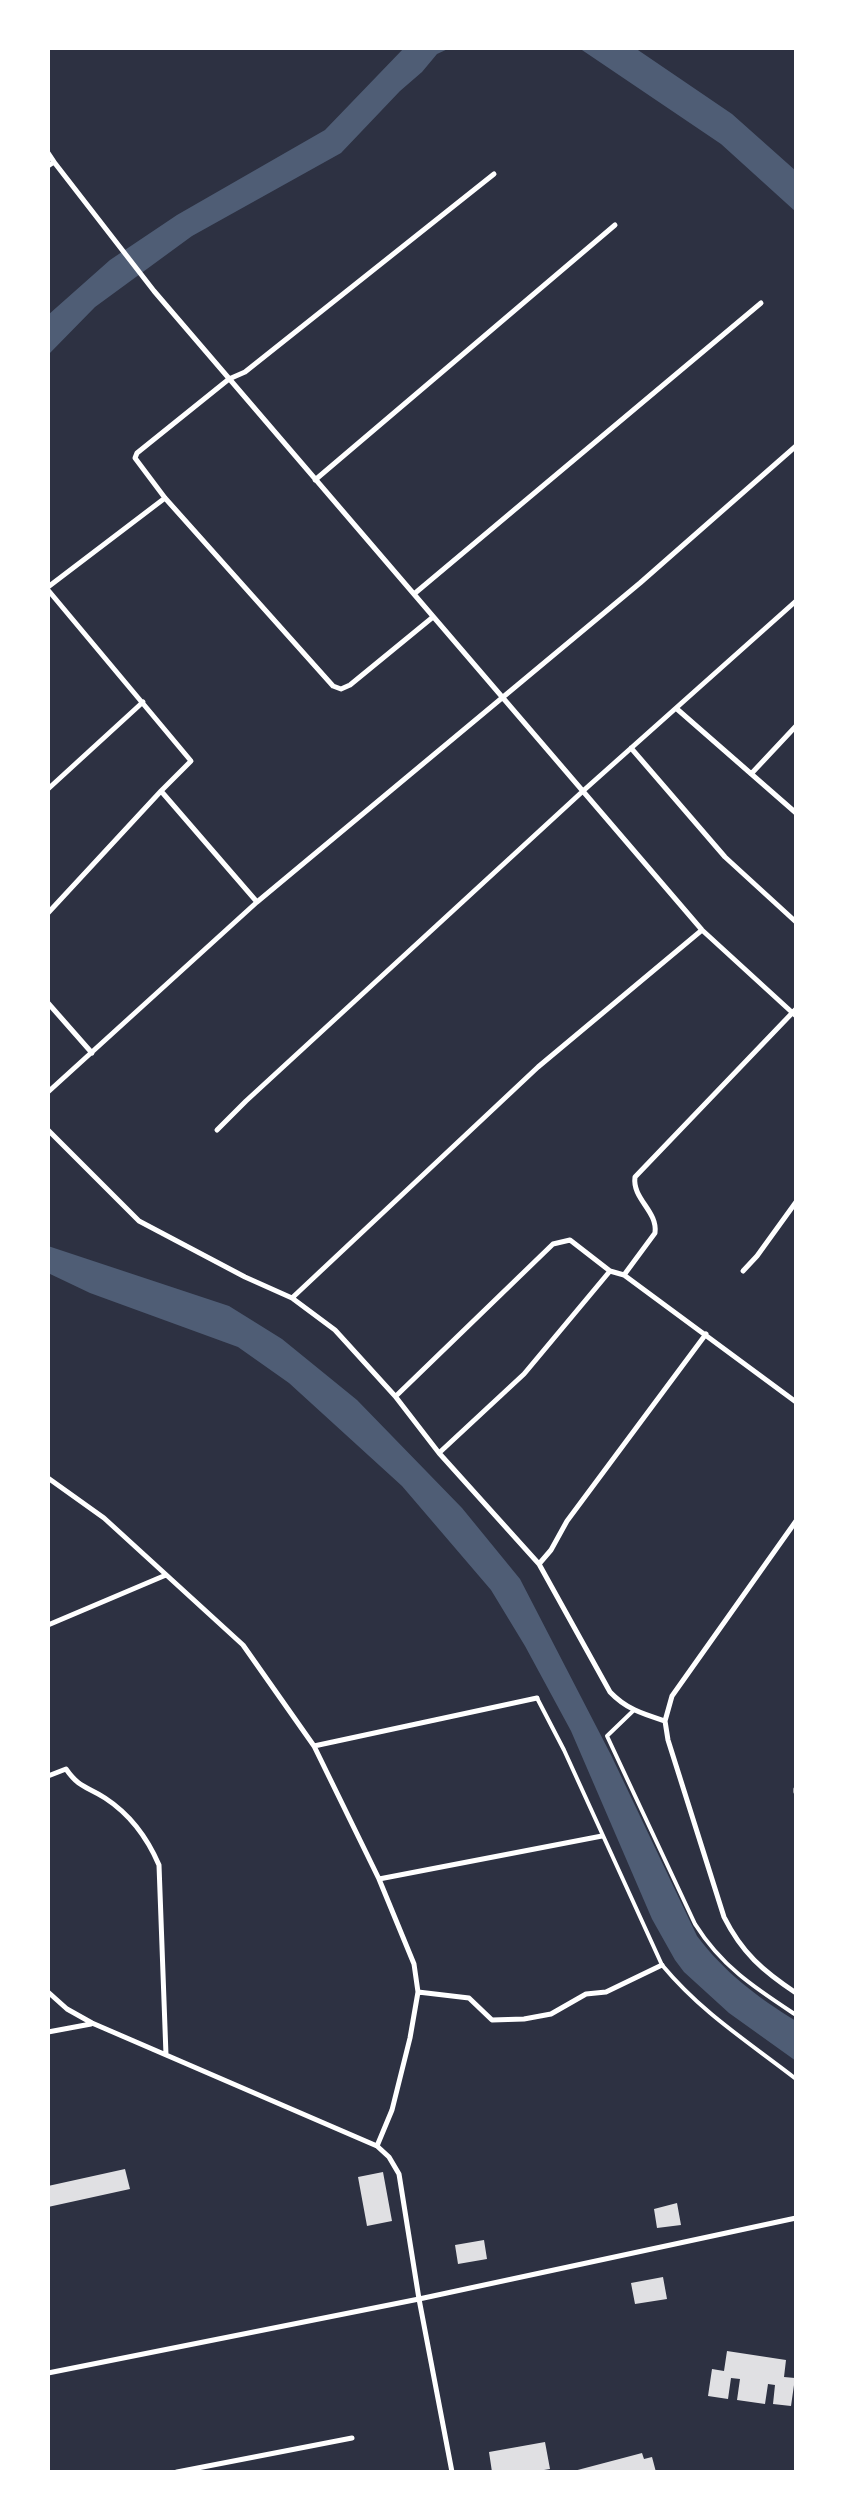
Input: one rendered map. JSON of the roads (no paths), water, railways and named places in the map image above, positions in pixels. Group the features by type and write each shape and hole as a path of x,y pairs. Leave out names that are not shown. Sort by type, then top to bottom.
{"street":[{"path":"48,153 154,291 702,930 795,1013 635,1177 635,1189 656,1225 655,1233 624,1275"},
{"path":"48,166 54,162"},
{"path":"433,617 350,685 341,689 333,686 165,498 135,458 137,453 229,379 256,364 494,174"},
{"path":"315,480 615,225"},
{"path":"414,594 761,303"},
{"path":"48,1092 257,902 640,583 796,446"},
{"path":"48,913 191,761 48,588 165,498"},
{"path":"217,1130 583,791 796,601"},
{"path":"48,789 143,702"},
{"path":"677,709 796,813"},
{"path":"751,774 796,726"},
{"path":"631,748 725,857 796,922"},
{"path":"161,791 257,902"},
{"path":"292,1298 538,1067 702,930"},
{"path":"48,1003 92,1053"},
{"path":"48,1130 139,1221 292,1298 335,1330 395,1396 439,1453 539,1564 610,1692 633,1711 665,1721"},
{"path":"743,1271 796,1202"},
{"path":"395,1396 553,1244 570,1240 610,1271 624,1275 796,1402"},
{"path":"439,1453 524,1374 610,1271"},
{"path":"539,1564 551,1550 567,1521 706,1334"},
{"path":"48,1478 104,1518 243,1645 314,1746 379,1879 414,1964 418,1992 403,2069 392,2110 377,2146"},
{"path":"796,1521 672,1696 665,1721 668,1740 724,1917 737,1942 766,1973 796,1993"},
{"path":"48,1625 166,1575"},
{"path":"314,1746 537,1698 564,1750 662,1965 684,1992 736,2036 796,2079"},
{"path":"633,1711 607,1736 695,1924 711,1950 750,1984 796,2015"},
{"path":"48,1776 66,1769 76,1784 103,1797 128,1815 149,1841 159,1865 166,2055"},
{"path":"379,1879 602,1836"},
{"path":"418,1992 469,1998 492,2020 524,2019 551,2014 586,1994 606,1992 662,1965"},
{"path":"48,1992 67,2009 92,2023 377,2146 389,2157 399,2174 452,2472"},
{"path":"48,2032 92,2023"},
{"path":"48,2373 419,2299 796,2218"},
{"path":"177,2472 352,2438"}],"water":[{"path":"404,48 450,48 437,54 341,153 192,236 95,307 48,355 48,315 110,260 177,215 325,130"},
{"path":"579,48 635,48 732,114 796,171 796,212 721,144"},
{"path":"48,1246 229,1306 282,1339 357,1400 462,1508 520,1579 611,1755 697,1936 742,1983 796,2021 796,2061 729,2013 675,1960 652,1919 571,1731 525,1646 491,1590 402,1486 289,1383 238,1347 90,1293 48,1273"}]}
